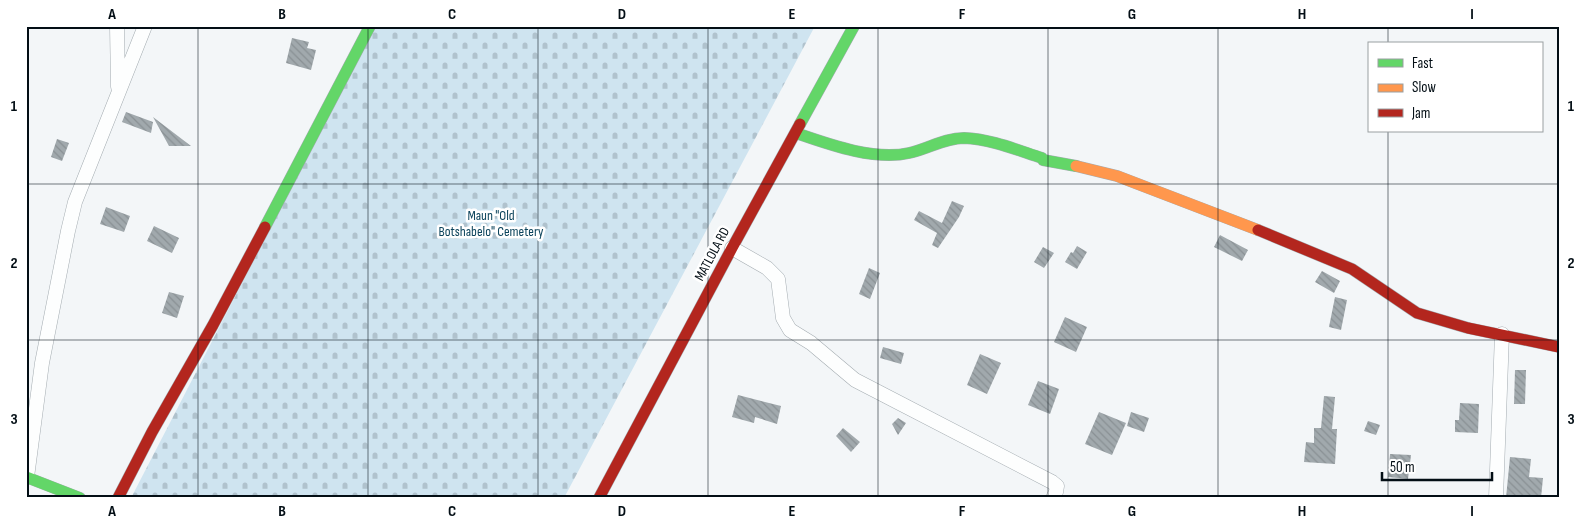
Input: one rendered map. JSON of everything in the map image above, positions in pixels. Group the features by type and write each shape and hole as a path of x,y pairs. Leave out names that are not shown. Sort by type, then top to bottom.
{"street":[{"path":"116,26 118,93"},
{"path":"80,498 27,477 42,363 68,231 78,194 145,26"},
{"path":"118,498 142,450 222,308 370,26"},
{"name":"MATLOLA RD","path":"599,498 732,248 854,26"},
{"path":"796,133 848,150 893,154 909,154 954,138 965,138 994,144 1042,158 1043,160 1097,170 1197,206 1337,262 1352,269 1417,313 1468,328 1559,347"},
{"path":"732,248 767,268 778,279 783,318 790,330 811,343 855,380 1052,482 1057,486 1053,498"},
{"path":"1496,498 1502,334"}],"green space":[{"name":"Maun \"Old Botshabelo\" Cemetery","path":"375,26 815,26 564,498 131,498"}],"building":[{"path":"292,38 309,42 307,48 316,50 311,70 286,63"},
{"path":"126,112 153,122 151,133 122,122"},
{"path":"153,117 191,146 169,146"},
{"path":"57,139 69,143 62,161 51,157"},
{"path":"952,201 964,206 959,217 938,248 932,245 937,233 914,220 919,211 942,223"},
{"path":"106,207 130,216 124,232 100,224"},
{"path":"154,226 179,238 172,253 147,241"},
{"path":"1220,235 1248,250 1242,261 1214,247"},
{"path":"1077,246 1087,252 1077,269 1065,262"},
{"path":"1043,247 1054,253 1044,268 1034,262"},
{"path":"869,268 880,273 870,299 859,294"},
{"path":"1322,271 1340,281 1334,293 1315,282"},
{"path":"169,292 184,296 177,318 162,313"},
{"path":"1335,297 1347,300 1341,330 1329,327"},
{"path":"1065,317 1087,327 1076,352 1054,342"},
{"path":"883,347 904,353 901,364 880,358"},
{"path":"980,354 1001,363 987,394 967,385"},
{"path":"1515,370 1526,370 1525,404 1514,404"},
{"path":"1038,381 1059,389 1050,414 1028,405"},
{"path":"738,395 781,406 777,424 755,417 754,423 732,417"},
{"path":"1324,396 1335,397 1332,429 1337,429 1335,464 1304,462 1306,442 1314,443 1314,428 1321,428"},
{"path":"1460,403 1479,404 1478,433 1455,432 1455,420 1459,420"},
{"path":"1099,412 1126,423 1112,455 1085,444"},
{"path":"1131,412 1149,418 1144,432 1127,426"},
{"path":"898,418 906,423 898,435 892,424"},
{"path":"1368,421 1380,425 1376,435 1364,431"},
{"path":"843,428 860,442 851,452 836,436"},
{"path":"1390,454 1411,455 1408,479 1388,477"},
{"path":"1510,457 1531,459 1529,477 1543,478 1541,498 1506,498"}],"traffic: fast":[{"path":"265,227 370,26"},
{"path":"800,124 854,26"},
{"path":"796,133 851,150 881,155 909,153 957,138 984,140 1004,145 1042,158 1043,160 1076,166"},
{"path":"26,477 80,498"}],"traffic: slow":[{"path":"1076,166 1117,176 1258,230"}],"traffic: jam":[{"path":"599,498 800,124"},
{"path":"118,498 152,432 213,325 265,227"},
{"path":"1258,230 1352,269 1417,313 1468,328 1559,347"}]}
